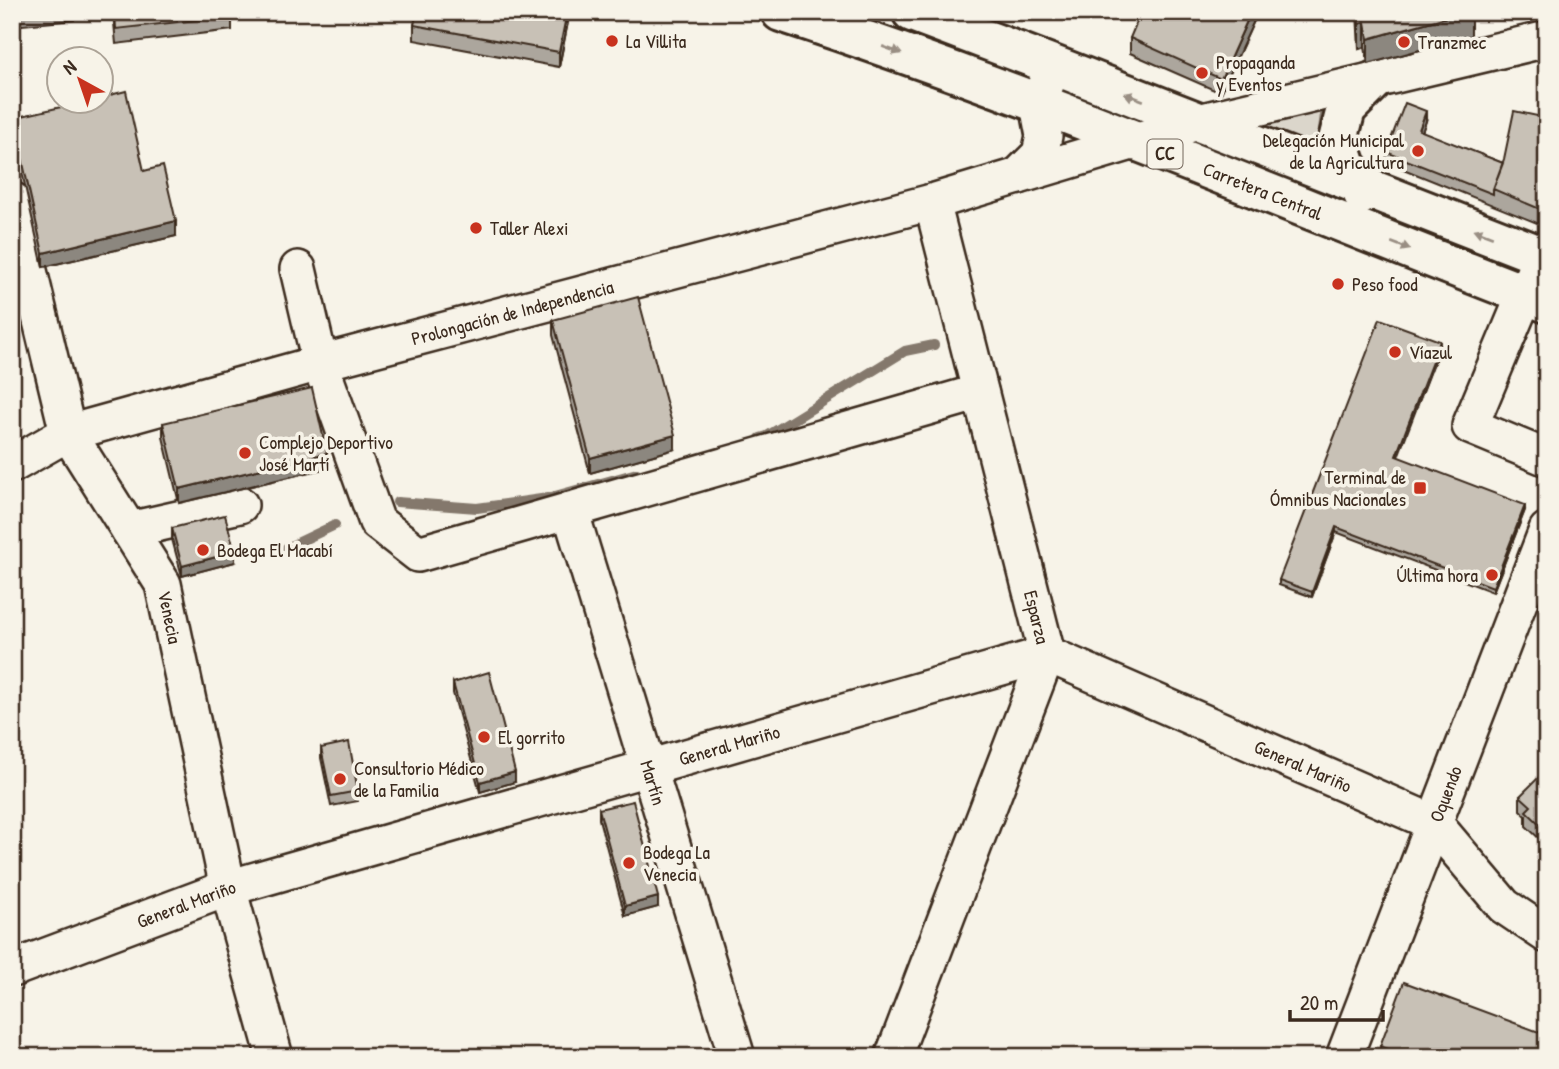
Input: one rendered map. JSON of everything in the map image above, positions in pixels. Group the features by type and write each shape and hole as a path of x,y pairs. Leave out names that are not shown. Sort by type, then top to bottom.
{"main road":[{"name":"Carretera Central","path":"781,12 844,22 1038,104 1536,299"},
{"name":"CC","path":"912,12 1544,257"},
{"path":"1353,227 1365,187 1347,166 1338,140 1346,109 1374,81"}],"street":[{"name":"Prolongación de Independencia","path":"12,465 68,433 320,363 932,202 1198,122 1547,39"},
{"path":"1018,176 1040,154 1044,135 1038,104 1054,65"},
{"name":"Venecia","path":"12,200 68,433 163,584 228,888 275,1057"},
{"name":"Esparza","path":"893,1057 1047,654 932,202"},
{"path":"1544,257 1536,299 1470,426 1547,458"},
{"path":"298,269 320,363 377,522 418,554 980,391"},
{"path":"129,530 240,505"},
{"name":"Martín","path":"570,510 737,1057"},
{"name":"Oquendo","path":"1344,1057 1547,530"},
{"name":"General Mariño","path":"12,969 228,888 1047,654 1434,823"},
{"path":"1434,823 1504,906 1547,935"}],"shaded area":[{"path":"1322,106 1319,129 1321,150 1257,124"}],"building":[{"path":"12,12 53,12 12,16"},
{"path":"115,12 232,12 232,16 116,29"},
{"path":"417,12 567,12 559,52 414,25"},
{"name":"Propaganda y Eventos","path":"1141,12 1251,12 1221,79 1130,38"},
{"path":"1358,12 1464,12 1368,39 1365,22 1359,24"},
{"path":"126,91 144,171 163,166 176,221 43,253 13,118 46,110 46,116 116,116 116,94"},
{"name":"Delegación Municipal de la Agricultura","path":"1405,103 1426,111 1419,130 1503,163 1493,194 1386,152"},
{"path":"1514,111 1547,118 1547,137 1542,149 1547,152 1547,212 1493,189 1504,159"},
{"path":"638,297 675,435 590,458 553,320"},
{"path":"1380,319 1440,341 1396,456 1525,505 1493,587 1336,527 1312,592 1279,580"},
{"name":"Complejo Deportivo José Martí","path":"312,388 327,453 179,489 163,423"},
{"name":"Bodega El Macabí","path":"225,515 235,552 182,566 172,528"},
{"name":"El gorrito","path":"489,672 515,772 480,782 453,683"},
{"name":"Consultorio Médico de la Familia","path":"349,742 358,791 331,796 321,748"},
{"path":"1540,776 1547,782 1547,831 1526,811 1531,806 1520,796"},
{"name":"Bodega La Venecia","path":"633,801 658,897 625,906 599,809"},
{"path":"1404,982 1547,1035 1547,1057 1409,1057 1380,1046"}],"waterway":[{"path":"760,438 905,351 934,345"},
{"path":"397,502 477,508 548,498 637,473"},
{"path":"276,553 335,525"}],"place":[{"name":"La Villita","path":"612,41"},
{"name":"Tranzmec","path":"1404,42"},
{"name":"Propaganda y Eventos","path":"1202,73"},
{"name":"Delegación Municipal de la Agricultura","path":"1418,151"},
{"name":"Taller Alexi","path":"476,228"},
{"name":"Peso food","path":"1338,284"},
{"name":"Víazul","path":"1395,352"},
{"name":"Complejo Deportivo José Martí","path":"245,453"},
{"name":"Terminal de Ómnibus Nacionales","path":"1420,488"},
{"name":"Bodega El Macabí","path":"203,550"},
{"name":"Última hora","path":"1492,575"},
{"name":"El gorrito","path":"484,737"},
{"name":"Consultorio Médico de la Familia","path":"340,779"},
{"name":"Bodega La Venecia","path":"629,863"}]}
